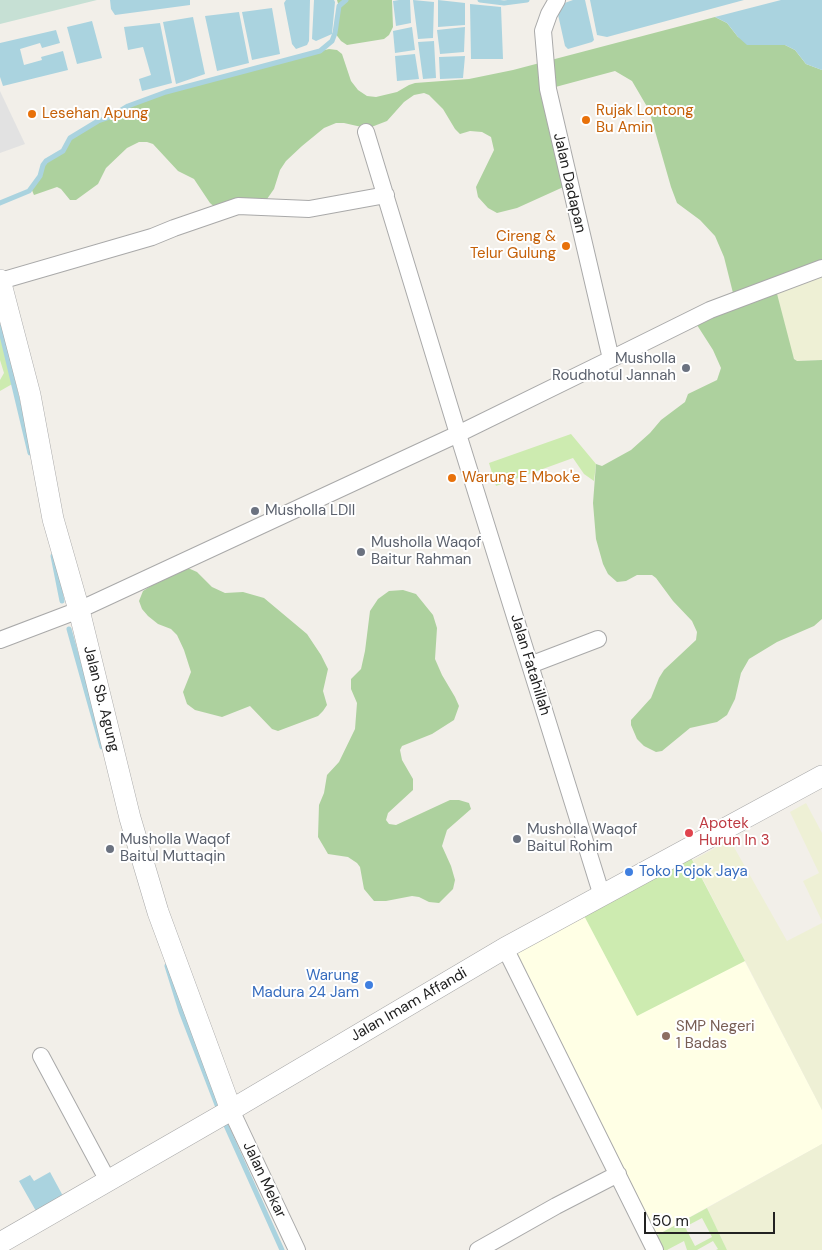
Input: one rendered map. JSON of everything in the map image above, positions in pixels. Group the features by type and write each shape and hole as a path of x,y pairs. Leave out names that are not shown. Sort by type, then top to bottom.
{"street":[{"name":"Jalan Dadapan","path":"554,3 544,24 543,31 548,89 611,359"},
{"name":"Jalan Fatahillah","path":"366,132 602,896"},
{"path":"0,280 152,236 238,206 309,209 386,195"},
{"path":"0,640 79,610 458,434 710,310 822,268"},
{"name":"Jalan Sb. Agung","path":"0,280 30,396 53,518 79,610 130,818 222,1115"},
{"path":"530,665 598,639"},
{"name":"Jalan Imam Affandi","path":"0,1242 107,1179 222,1115 505,948 822,776"},
{"path":"505,948 656,1250"},
{"path":"41,1056 107,1179"},
{"name":"Jalan Mekar","path":"222,1115 296,1250"},
{"path":"478,1250 618,1174"}],"shaded area":[{"path":"0,0 97,0 0,24"},
{"path":"0,91 25,144 0,153"},
{"path":"822,268 822,360 796,361 792,355 775,286"},
{"path":"806,803 822,833 822,921 803,881 819,873 790,812"},
{"path":"730,840 787,941 822,923 822,1110 693,860"},
{"name":"SMP Negeri 1 Badas","path":"687,850 822,1110 822,1144 650,1239 505,948"},
{"path":"822,1144 822,1250 727,1250 707,1208"}],"green space":[{"path":"337,0 392,0 393,27 389,35 384,39 347,45 341,41 335,33 339,7"},
{"path":"715,17 727,23 738,37 766,45 785,45 795,50 806,64 822,70 822,268 775,286 794,359 797,361 822,360 822,619 814,626 777,642 749,659 741,673 735,699 727,715 717,722 690,728 662,751 656,752 644,746 637,739 631,725 631,720 651,698 664,670 696,640 697,632 692,621 652,575 637,575 626,581 617,582 608,574 596,539 593,503 596,464 602,466 631,450 661,420 685,402 688,394 717,380 721,368 713,350 697,325 735,301 724,257 715,236 700,220 677,203 649,110 632,81 615,71 548,89 570,184 517,208 497,213 488,208 478,197 476,187 494,150 491,137 482,132 470,131 460,134 443,109 429,95 424,93 414,95 404,102 387,121 374,126 366,128 336,123 324,128 286,161 280,170 274,189 267,199 217,209 210,203 194,179 178,171 153,144 147,142 139,142 127,148 106,168 98,184 76,200 70,200 57,187 34,195 31,188 40,176 46,161 63,151 70,138 128,106 166,92 312,53 329,49 337,50 342,54 351,81 358,90 367,96 376,97 397,92 415,83 469,79 513,70"},
{"path":"0,327 14,383 0,391 0,380 4,373 0,360"},
{"path":"571,434 596,464 594,481 584,474 573,458 496,486 489,463"},
{"path":"188,568 197,572 212,587 225,593 243,592 264,598 307,634 328,669 323,691 327,705 318,716 278,731 272,729 250,706 222,717 195,710 187,704 183,692 191,672 184,650 177,635 171,629 158,624 148,616 142,609 139,601 143,591 176,570"},
{"path":"403,590 416,594 433,615 437,628 435,659 459,706 454,720 432,734 402,746 400,750 402,760 413,779 413,790 388,813 386,820 389,824 396,825 450,800 469,803 471,809 447,830 442,846 455,880 453,889 439,903 429,902 412,896 386,901 374,901 364,889 360,867 357,863 348,857 328,854 318,837 319,805 324,793 327,775 339,762 355,729 357,703 351,689 351,679 361,669 370,611 378,599 389,591"},
{"path":"687,850 745,961 637,1016 580,908"},
{"path":"707,1208 727,1250 716,1250 718,1249 713,1241 697,1250 687,1250 684,1241 667,1250 655,1250 650,1239","holes":["702,1218 712,1237 695,1246 685,1227"]}],"water":[{"path":"110,0 190,0 190,5 115,15 111,9"},
{"path":"286,0 310,0 309,41 307,45 296,49 292,44 284,3"},
{"path":"314,0 334,0 335,2 332,34 316,41 312,39"},
{"path":"410,0 411,23 396,26 393,1"},
{"path":"413,0 434,2 433,38 418,39"},
{"path":"438,0 465,3 465,25 438,27"},
{"path":"573,0 585,0 594,40 568,49 565,46 557,10 559,5"},
{"path":"590,0 744,0 607,37 597,35"},
{"path":"781,0 822,0 822,70 806,64 795,50 785,45 747,45 727,23 715,17"},
{"path":"470,4 501,7 503,59 471,59"},
{"path":"272,8 280,54 252,60 242,12"},
{"path":"239,12 249,63 217,71 205,16"},
{"path":"193,17 205,74 176,84 163,22"},
{"path":"92,21 102,58 77,64 67,27"},
{"path":"160,23 172,83 142,91 139,79 151,75 143,47 128,50 124,27"},
{"path":"412,27 415,50 395,53 393,31"},
{"path":"465,27 464,52 440,54 437,30"},
{"path":"56,30 60,43 42,48 40,43 20,49 24,65 42,60 41,57 63,51 68,70 3,86 0,77 0,43"},
{"path":"434,41 436,78 423,79 418,42"},
{"path":"415,54 419,79 397,81 395,56"},
{"path":"465,56 463,78 440,79 439,57"},
{"path":"50,1172 63,1196 36,1211 19,1181 30,1175 34,1181"}],"waterway":[{"path":"0,203 29,191 40,176 46,161 63,151 70,138 128,106 166,92 320,51 332,41 339,6 346,0"},
{"path":"480,0 504,3 527,0"},
{"path":"0,327 30,453"},
{"path":"53,556 62,601"},
{"path":"69,629 102,747"},
{"path":"167,966 181,1011 219,1110"},
{"path":"224,1121 282,1250"}],"place":[{"name":"Lesehan Apung","path":"32,114"},
{"name":"Rujak Lontong Bu Amin","path":"586,120"},
{"name":"Cireng & Telur Gulung","path":"566,246"},
{"name":"Musholla Roudhotul Jannah","path":"686,368"},
{"name":"Warung E Mbok'e","path":"452,478"},
{"name":"Musholla LDII","path":"255,511"},
{"name":"Musholla Waqof Baitur Rahman","path":"361,552"},
{"name":"Apotek Hurun In 3","path":"689,833"},
{"name":"Musholla Waqof Baitul Rohim","path":"517,839"},
{"name":"Musholla Waqof Baitul Muttaqin","path":"110,849"},
{"name":"Toko Pojok Jaya","path":"629,872"},
{"name":"Warung Madura 24 Jam","path":"369,985"},
{"name":"SMP Negeri 1 Badas","path":"666,1036"}]}
